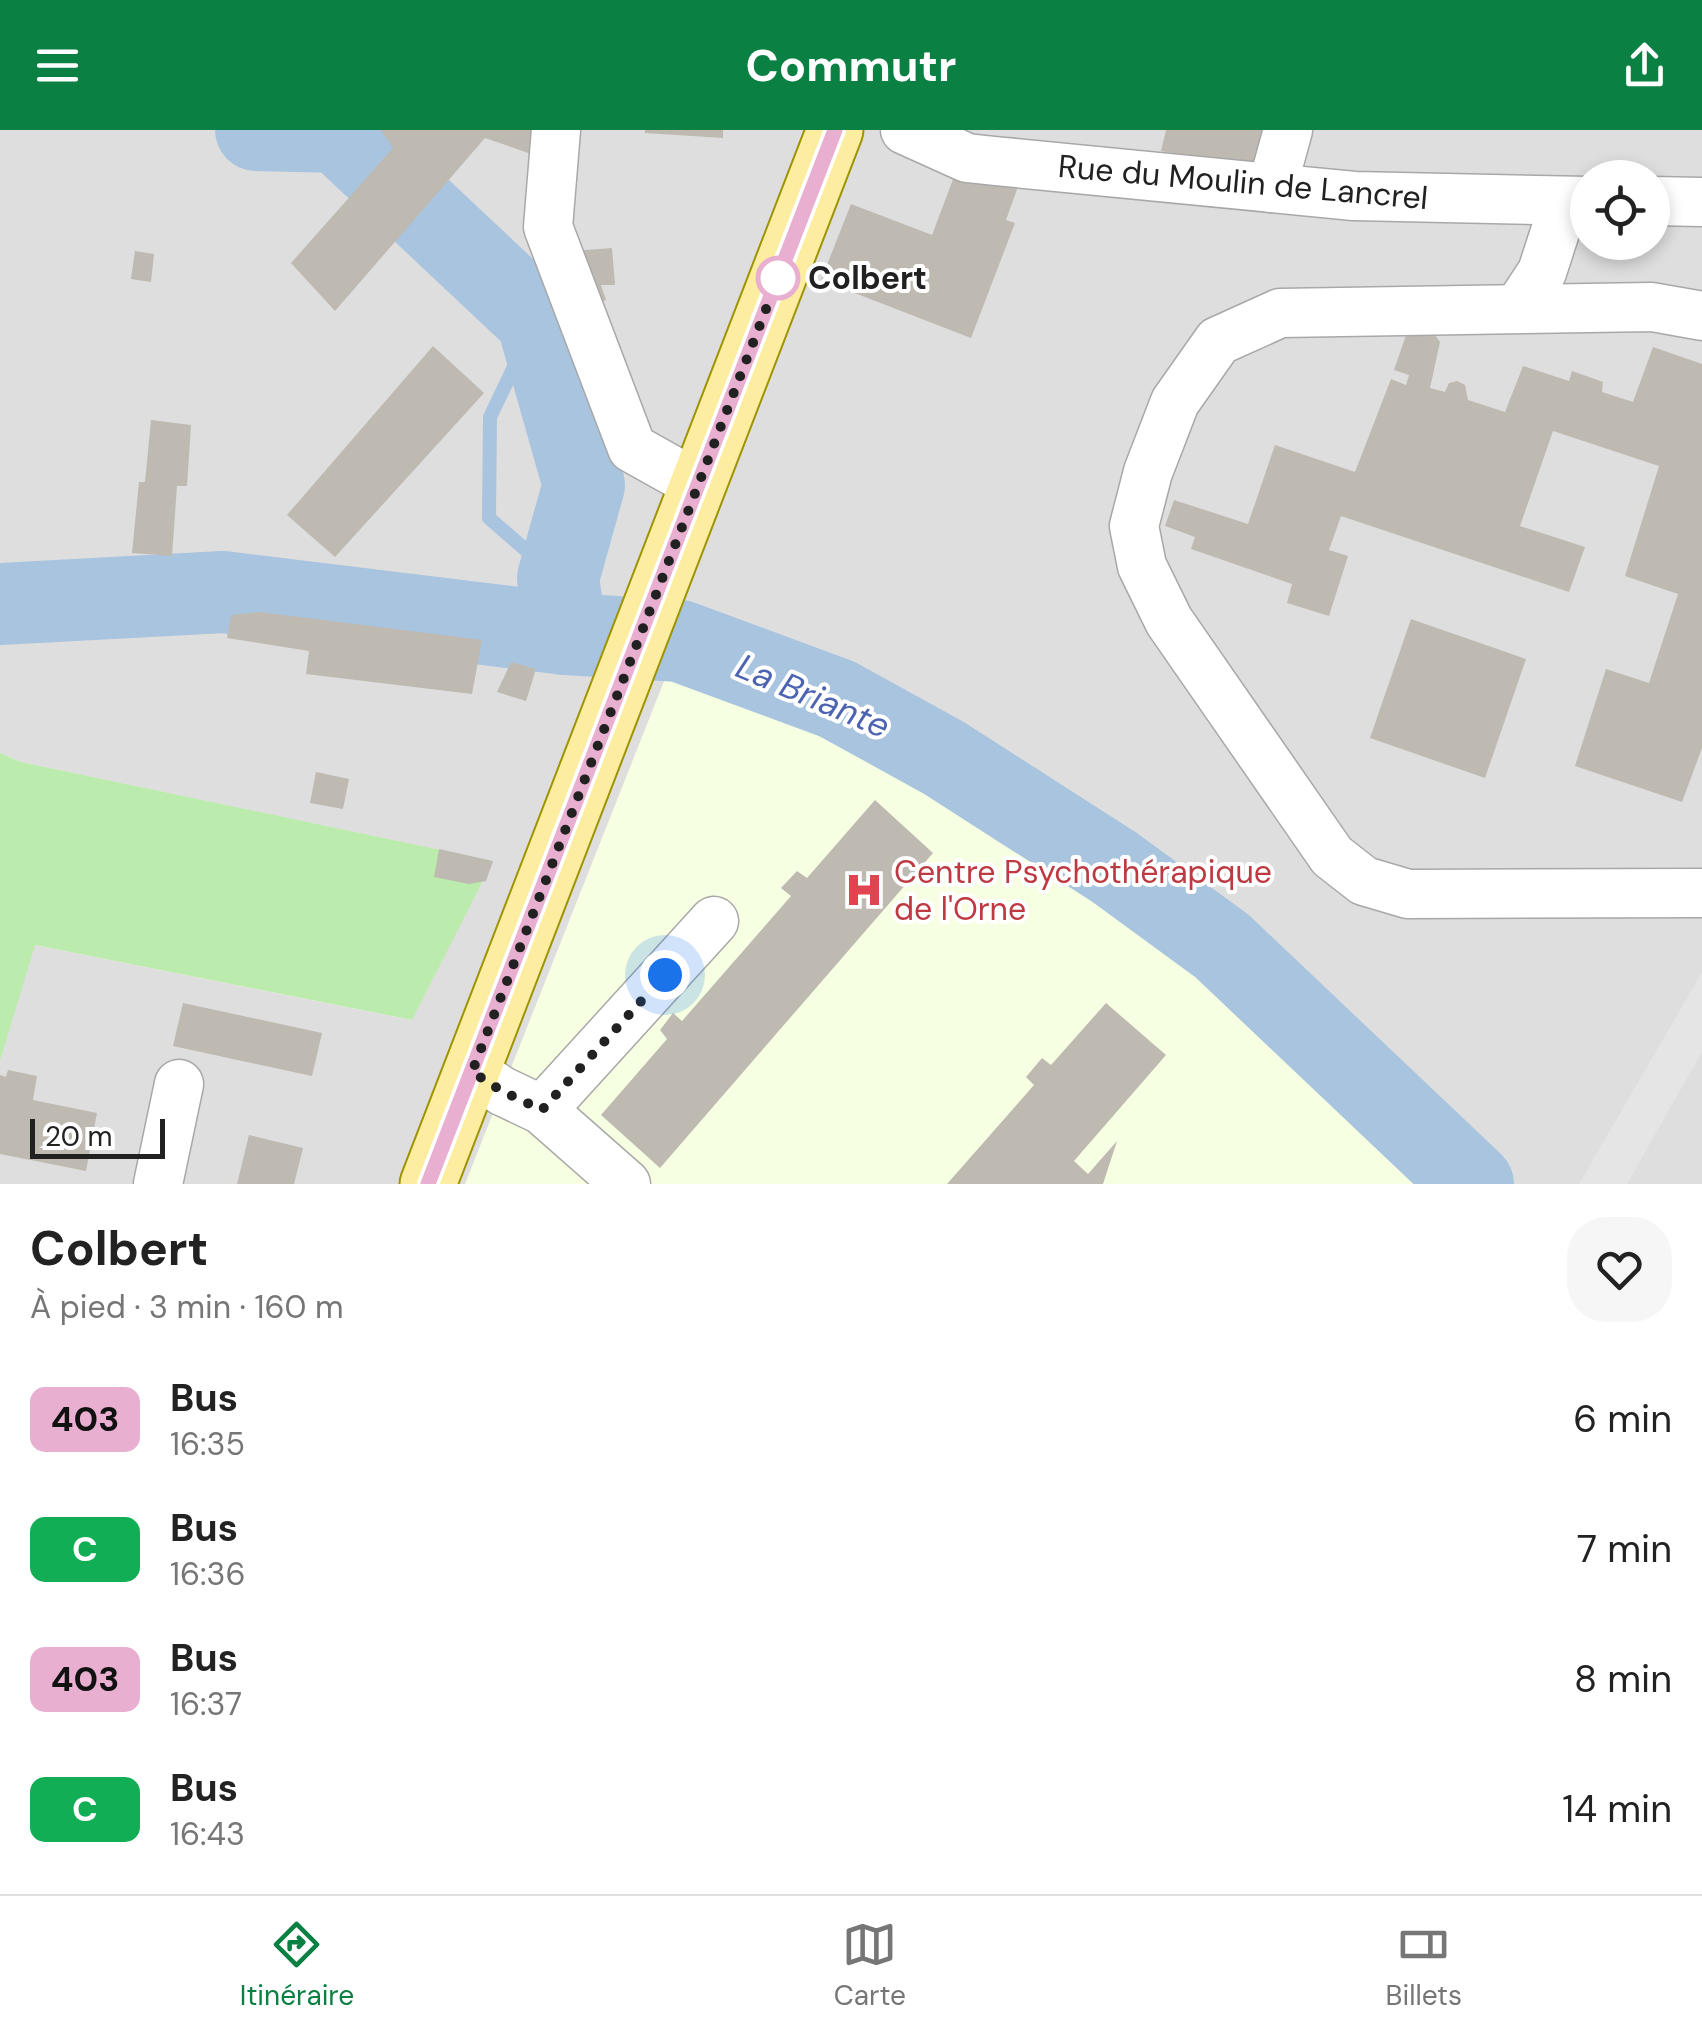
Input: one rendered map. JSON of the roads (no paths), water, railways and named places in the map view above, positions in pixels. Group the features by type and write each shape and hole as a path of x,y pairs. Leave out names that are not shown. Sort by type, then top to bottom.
{"main road":[{"path":"428,1184 836,130"}],"street":[{"path":"556,130 548,227 632,448 698,484"},
{"name":"Rue du Moulin de Lancrel","path":"905,130 967,158 1354,196 1570,201"},
{"path":"1272,188 1288,130"},
{"path":"1670,201 1702,202"},
{"path":"1518,306 1542,272 1570,214"},
{"path":"1702,316 1652,306 1280,314 1218,341 1175,402 1148,472 1134,526 1142,566 1169,621 1332,856 1364,881 1408,894 1457,896 1702,893"},
{"path":"542,1110 714,922"},
{"path":"472,1072 542,1110 626,1184"},
{"path":"158,1184 180,1084"}],"waterway":[{"path":"256,130 338,132 537,319 584,485 558,578 566,634"},
{"path":"537,319 490,417 489,518 558,578"},
{"name":"La Briante","path":"0,604 223,592 566,634 680,641 837,699 944,758 1114,867 1222,946 1473,1184"}],"place":[{"name":"Colbert","path":"778,278"},
{"name":"Centre Psychothérapique de l'Orne","path":"864,890"}]}
